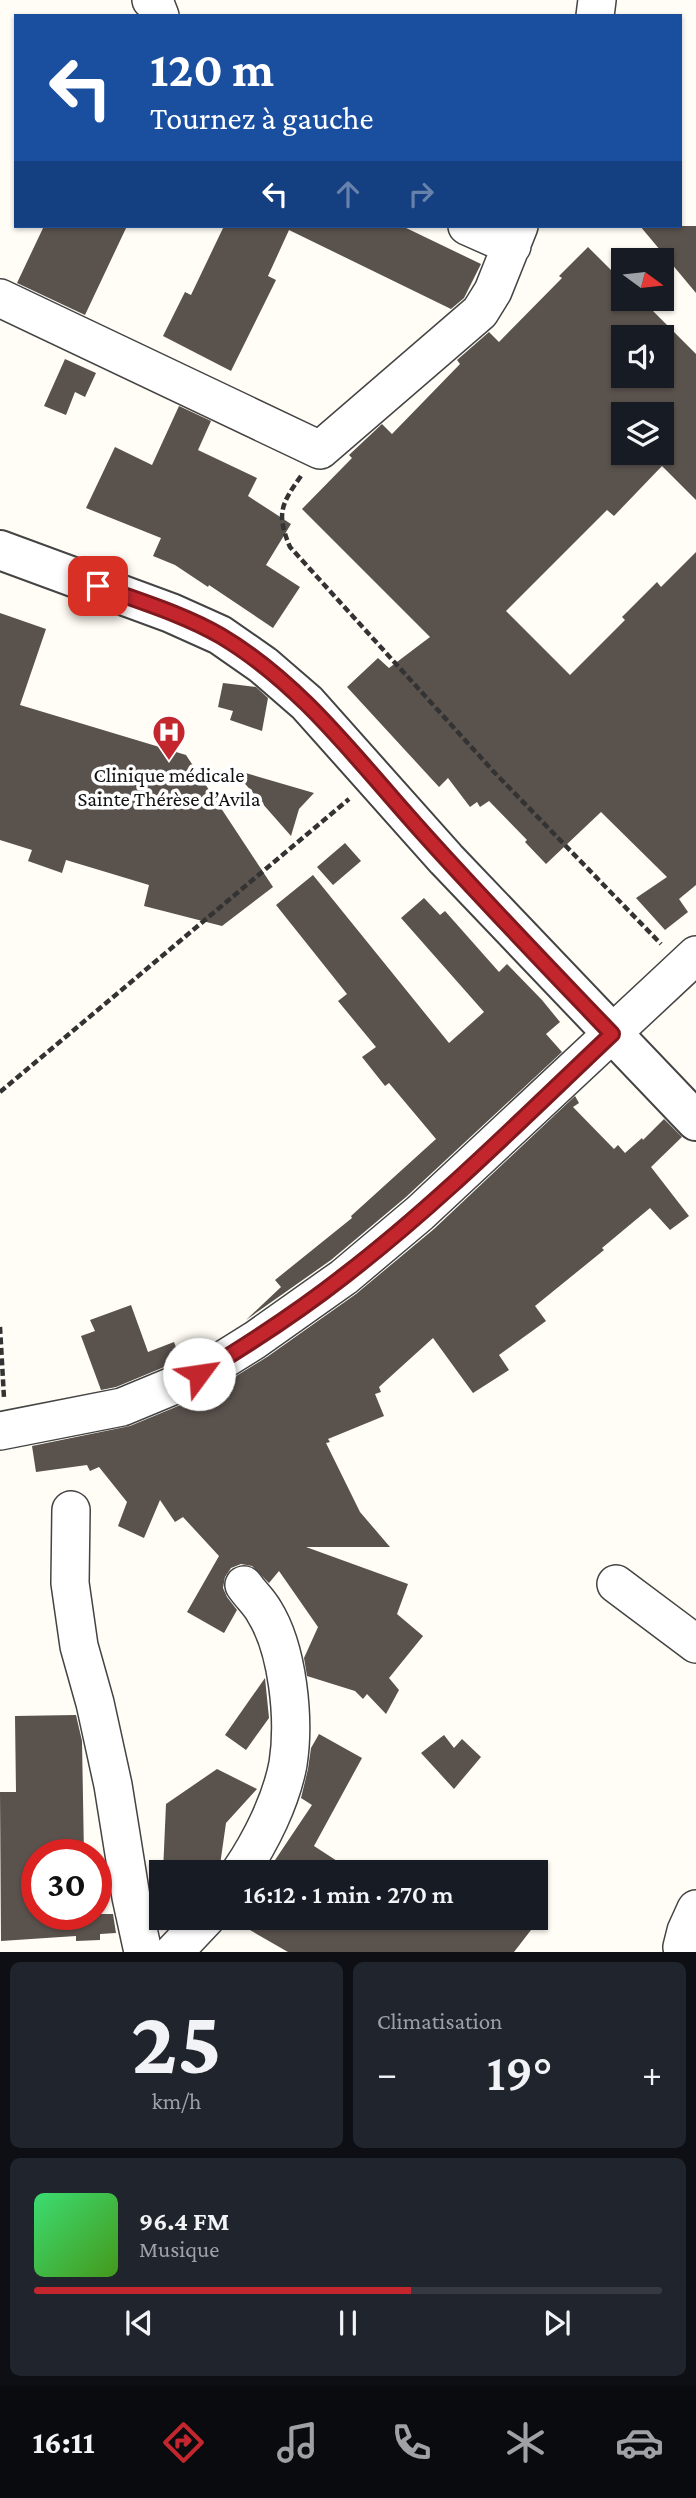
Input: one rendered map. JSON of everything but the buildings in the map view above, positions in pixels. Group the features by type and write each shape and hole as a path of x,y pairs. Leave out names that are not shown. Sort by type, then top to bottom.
{"street":[{"path":"0,298 320,450 480,312 493,291 515,236 477,228"},
{"path":"0,550 171,613 220,635 263,665 307,703 465,880 696,1121"},
{"path":"3,1431 122,1406 199,1374 255,1340 344,1276 420,1213 690,961"},
{"path":"71,1510 70,1583 79,1646 110,1771 131,1898 143,1952"},
{"path":"616,1584 696,1644"},
{"path":"244,1586 264,1611 277,1641 288,1675 289,1717 288,1764 264,1830 248,1860"},
{"path":"685,1952 682,1947 686,1931 696,1909"},
{"path":"174,1952 195,1930"}],"path":[{"path":"320,450 284,500 282,529 290,547 494,772 690,961"},
{"path":"0,1092 374,778"},
{"path":"0,1327 3,1431"}],"place":[{"name":"Clinique médicale Sainte Thérèse d’Avila","path":"169,762"}],"route":[{"path":"98,586 171,613 220,635 263,665 307,703 446,859 612,1034 420,1213 344,1276 255,1340 199,1374"}]}
